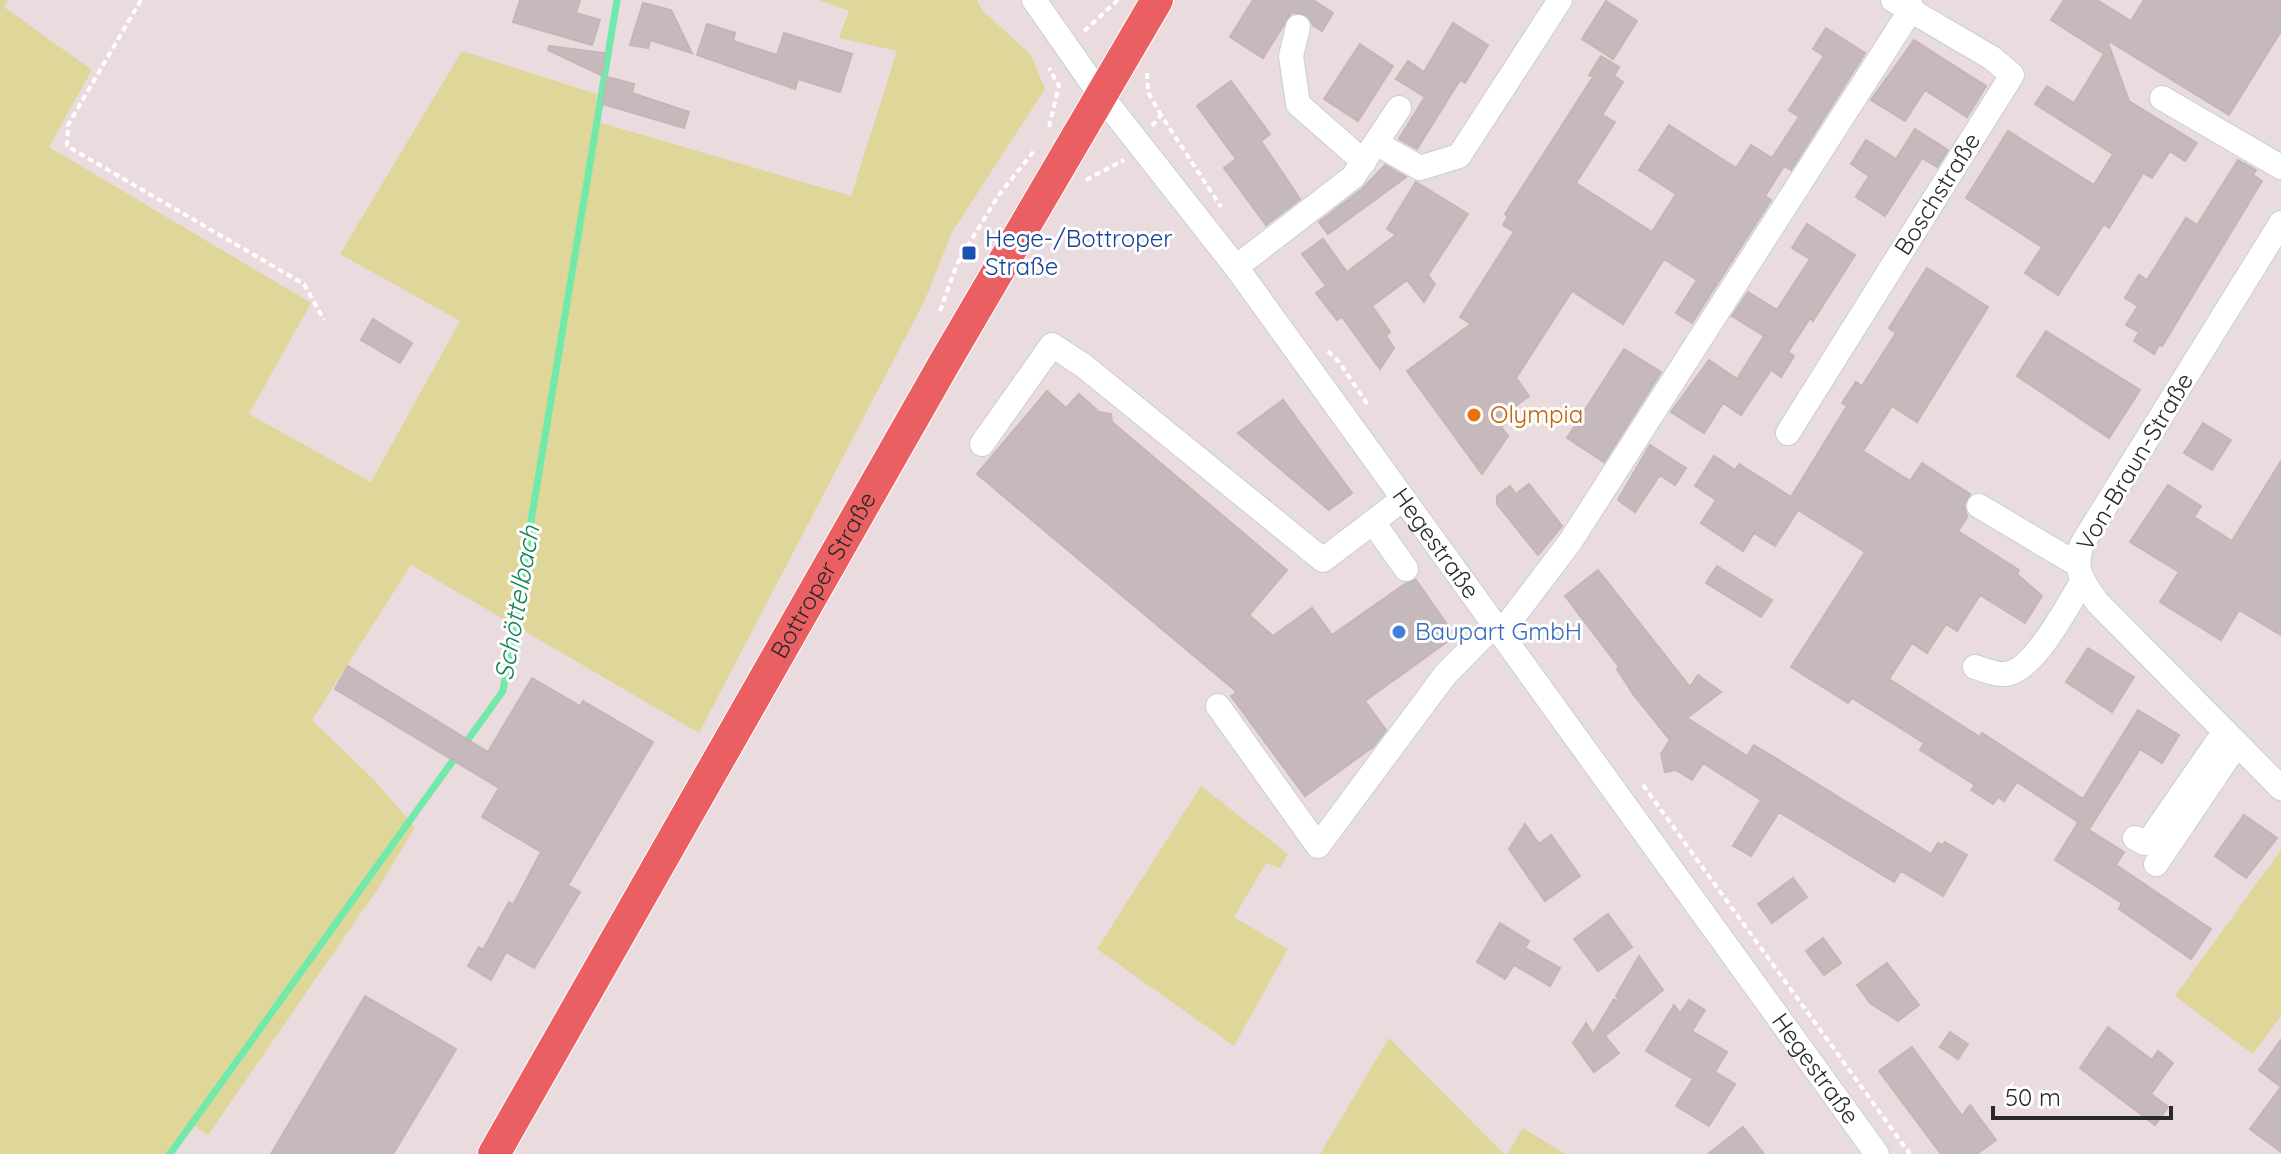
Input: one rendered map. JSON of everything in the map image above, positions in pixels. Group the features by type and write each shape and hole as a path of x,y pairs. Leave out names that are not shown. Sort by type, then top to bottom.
{"main road":[{"name":"Bottroper Straße","path":"494,1154 1099,93 1157,0"}],"street":[{"name":"Hegestraße","path":"1034,0 1099,93 1236,267 1877,1154"},
{"path":"1298,27 1291,56 1298,104 1370,152 1420,168 1459,156 1560,0"},
{"path":"1218,706 1318,846 1445,675 1498,628 1570,542 1902,4"},
{"name":"Boschstraße","path":"1788,433 2012,75 1992,58 1902,4"},
{"path":"2162,98 2281,167"},
{"path":"1236,267 1353,177 1399,108"},
{"name":"Von-Braun-Straße","path":"2281,223 2082,544 2079,572 2097,602 2281,788"},
{"path":"982,444 1052,345 1084,366 1323,560 1403,499"},
{"path":"1975,667 2002,675 2016,672 2045,640 2079,572 1979,506"},
{"path":"1373,522 1406,569"},
{"path":"2135,838 2149,841 2231,737"},
{"path":"2156,864 2231,737"}],"path":[{"path":"141,0 68,125 67,146 304,284 324,320"},
{"path":"1067,47 1118,0"}],"shaded area":[{"path":"0,0 8,0 4,7 92,70 49,147 311,303 249,414 371,482 460,321 340,254 462,51 597,94 595,121 851,196 897,51 839,38 849,11 819,0 977,0 982,10 1031,55 1045,89 952,232 925,300 699,733 411,565 312,720 373,779 415,827 379,887 208,1135 193,1125 172,1154 0,1154"},
{"path":"1201,786 1288,854 1280,868 1266,863 1234,917 1288,949 1234,1046 1097,949"},
{"path":"2281,850 2281,1016 2253,1054 2175,996"},
{"path":"1389,1038 1504,1154 1320,1154"},
{"path":"1523,1128 1565,1154 1507,1154"}],"building":[{"path":"520,0 580,0 576,13 600,20 592,45 513,22"},
{"path":"1253,0 1313,0 1333,13 1322,31 1313,25 1308,16 1292,12 1263,58 1230,37"},
{"path":"2064,0 2097,0 2131,21 2144,0 2281,0 2281,31 2229,115 2107,40 2129,101 2197,143 2185,161 2170,151 2152,178 2143,173 2109,228 2104,224 2058,295 2025,273 2042,247 1966,198 2008,131 2094,185 2113,154 2035,104 2047,86 2074,103 2104,54 2051,20"},
{"path":"1606,1 1637,21 1613,59 1582,39"},
{"path":"643,3 671,10 692,53 650,40 648,48 630,45"},
{"path":"1453,23 1488,45 1465,83 1460,80 1417,149 1399,139 1425,97 1396,79 1408,61 1424,72"},
{"path":"707,24 735,33 733,41 777,55 784,33 852,54 840,92 798,79 795,89 697,55"},
{"path":"1826,28 1865,53 1791,170 1784,166 1765,196 1771,200 1692,323 1676,313 1697,280 1664,259 1623,324 1572,291 1516,378 1529,396 1501,417 1506,423 1501,427 1508,436 1482,474 1407,371 1471,324 1460,317 1514,232 1503,225 1508,217 1505,214 1593,77 1589,75 1601,56 1619,67 1614,76 1623,82 1602,115 1615,122 1576,183 1652,232 1676,194 1639,170 1669,125 1736,168 1751,145 1772,158 1799,117 1789,110 1824,56 1813,49"},
{"path":"1914,40 1986,86 1967,117 1925,90 1905,121 1871,100"},
{"path":"1360,44 1393,66 1358,121 1324,99"},
{"path":"549,46 605,53 601,75 548,50"},
{"path":"607,77 634,84 632,93 689,112 684,128 603,104"},
{"path":"1231,81 1270,134 1261,141 1300,199 1266,225 1224,168 1236,159 1197,106"},
{"path":"1915,129 1948,150 1937,167 1922,158 1885,216 1856,197 1869,176 1851,164 1866,140 1896,159"},
{"path":"2238,160 2256,170 2253,175 2262,181 2162,346 2159,345 2154,354 2134,341 2139,332 2126,325 2138,306 2125,298 2139,275 2147,280 2186,218 2197,225"},
{"path":"1385,165 1406,177 1328,234 1319,222 1362,189"},
{"path":"1416,182 1468,214 1428,275 1435,284 1424,302 1407,280 1372,306 1390,332 1386,336 1394,348 1380,369 1342,317 1337,320 1316,293 1326,286 1302,254 1323,239 1347,272 1396,235 1387,229"},
{"path":"1807,224 1855,255 1813,321 1810,318 1788,352 1794,356 1781,377 1771,370 1741,415 1723,403 1704,433 1671,412 1709,360 1737,379 1764,336 1732,316 1748,292 1777,310 1810,259 1792,248"},
{"path":"1927,268 1988,307 1917,422 1892,406 1863,451 1910,481 1922,463 1970,494 1964,505 1967,517 1958,531 2019,570 2017,574 2042,596 2025,623 1980,595 1957,631 1946,624 1927,653 1912,643 1889,679 1980,737 1982,733 2083,799 2138,710 2179,735 2162,763 2140,749 2089,829 2017,782 2004,801 1998,797 1993,804 1971,790 1975,785 1920,750 1924,743 1852,698 1848,703 1791,667 1865,552 1798,510 1775,546 1754,533 1743,551 1701,523 1716,500 1695,486 1714,456 1735,470 1739,464 1791,497 1847,406 1842,403 1856,382 1862,386 1896,333 1889,328"},
{"path":"373,319 412,343 400,363 361,340"},
{"path":"2046,331 2140,390 2109,438 2017,376"},
{"path":"1624,349 1661,372 1604,462 1567,438"},
{"path":"1047,391 1066,408 1079,394 1099,412 1111,414 1112,422 1287,570 1249,615 1273,636 1312,608 1332,635 1405,584 1416,580 1455,636 1365,701 1386,730 1373,747 1305,796 1231,696 1237,692 977,474"},
{"path":"1283,400 1352,493 1329,510 1238,433"},
{"path":"2203,423 2231,440 2212,470 2184,453"},
{"path":"1650,445 1686,468 1675,485 1660,475 1635,512 1618,500"},
{"path":"2281,461 2281,635 2239,610 2221,640 2160,602 2179,572 2130,542 2168,485 2201,506 2194,517 2232,541"},
{"path":"1529,484 1562,526 1538,555 1497,504 1497,496 1510,486 1516,494"},
{"path":"1717,566 1772,600 1761,617 1706,583"},
{"path":"1598,570 1690,687 1698,675 1721,692 1687,718 1747,756 1754,745 1931,854 1938,843 1943,845 1945,842 1967,855 1943,896 1901,871 1894,882 1779,812 1751,856 1733,846 1761,800 1703,763 1692,780 1676,770 1665,772 1661,754 1670,740 1633,694 1617,669 1619,667 1565,596"},
{"path":"2088,648 2134,677 2112,712 2066,682"},
{"path":"348,666 488,752 532,678 580,706 583,701 653,742 568,885 580,892 534,968 506,952 491,980 468,966 479,947 483,950 509,902 513,905 541,852 482,817 499,788 335,689"},
{"path":"2244,815 2277,838 2246,878 2215,856"},
{"path":"2078,823 2124,852 2116,865 2211,929 2191,959 2119,909 2122,903 2055,860"},
{"path":"1525,824 1539,844 1551,835 1580,876 1545,901 1509,849"},
{"path":"1793,878 1807,897 1772,923 1758,904"},
{"path":"1608,914 1632,947 1598,971 1574,939"},
{"path":"1500,923 1529,941 1525,948 1560,968 1550,986 1514,965 1505,979 1477,962"},
{"path":"1823,938 1841,963 1824,975 1806,951"},
{"path":"1639,956 1663,990 1605,1036 1619,1053 1594,1072 1573,1043 1586,1023 1593,1034 1614,999 1621,1003 1616,996"},
{"path":"1887,963 1919,1005 1898,1021 1870,1003 1857,985"},
{"path":"365,996 456,1049 393,1154 271,1154"},
{"path":"1689,1000 1705,1010 1692,1031 1727,1052 1715,1072 1735,1084 1709,1126 1676,1106 1693,1079 1646,1051 1674,1005 1680,1013"},
{"path":"2108,1027 2152,1060 2158,1051 2173,1063 2151,1094 2168,1107 2155,1125 2080,1068"},
{"path":"1950,1032 1968,1044 1958,1059 1940,1047"},
{"path":"2281,1040 2281,1087 2259,1070"},
{"path":"1912,1047 1962,1116 1970,1105 1996,1140 1977,1154 1941,1154 1879,1071"},
{"path":"2281,1087 2281,1152 2250,1129"},
{"path":"1743,1127 1764,1154 1708,1154"}],"waterway":[{"name":"Schöttelbach","path":"170,1154 503,691 617,0"}],"place":[{"name":"Hege-/Bottroper Straße","path":"969,253"},
{"name":"Olympia","path":"1474,415"},
{"name":"Baupart GmbH","path":"1399,632"}]}
